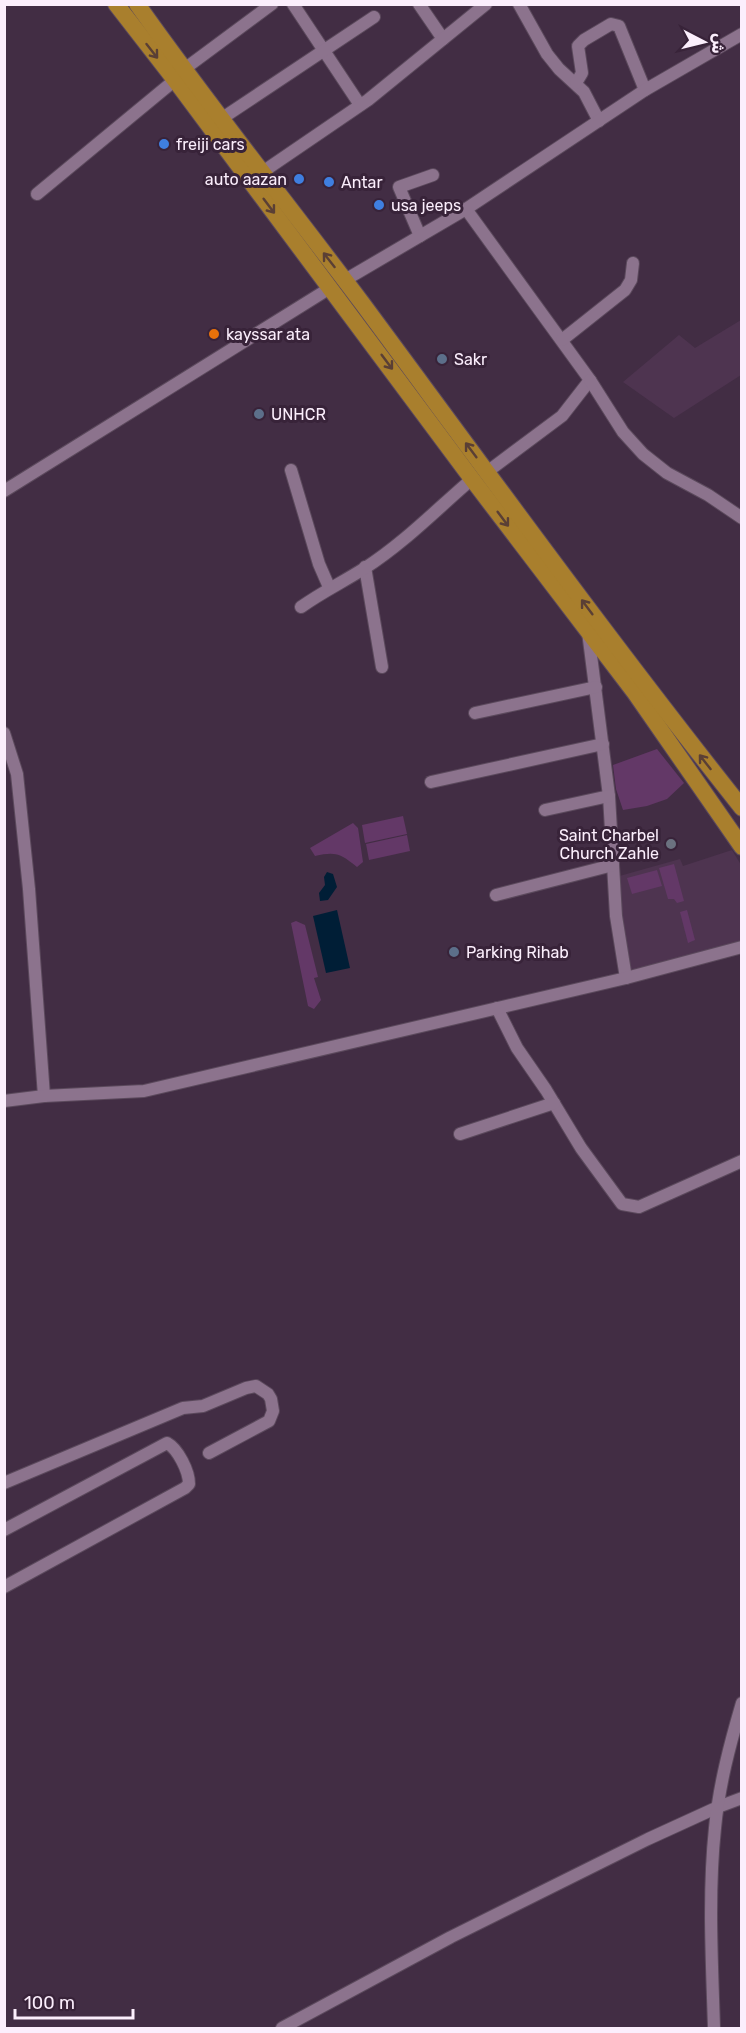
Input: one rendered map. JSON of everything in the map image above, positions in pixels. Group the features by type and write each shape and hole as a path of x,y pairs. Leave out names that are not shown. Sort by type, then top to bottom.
{"highway":[{"path":"116,4 222,119 338,284"},
{"path":"137,4 179,75 480,475 741,808"},
{"path":"480,475 587,631 656,721 741,847"}],"street":[{"path":"37,194 179,75 272,4"},
{"path":"293,4 360,105"},
{"path":"419,4 443,39"},
{"path":"261,173 360,105 486,4"},
{"path":"519,4 552,62 584,92 599,121"},
{"path":"222,119 374,17"},
{"path":"576,83 582,73 578,46 611,24 620,26 645,90"},
{"path":"4,491 338,284 466,209 645,90 741,34"},
{"path":"420,236 399,187 433,175"},
{"path":"466,209 562,340 623,432 667,473 708,495 741,518"},
{"path":"562,340 625,290 631,280 633,264"},
{"path":"302,608 329,588 365,567 480,475 562,416 590,380"},
{"path":"291,470 329,588"},
{"path":"365,567 382,667"},
{"path":"587,631 609,796 616,916 626,978"},
{"path":"475,713 596,687"},
{"path":"4,733 17,774 29,889 44,1096"},
{"path":"431,782 603,744"},
{"path":"545,810 609,796"},
{"path":"496,895 613,865"},
{"path":"6,1104 44,1096 144,1091 626,978 741,947"},
{"path":"497,1008 517,1048 554,1102 581,1148 622,1203 639,1207 741,1161"},
{"path":"460,1134 554,1102"},
{"path":"4,1483 183,1408 203,1406 252,1386 261,1387 268,1394 273,1406 269,1421 209,1453"},
{"path":"4,1530 166,1443 173,1447 188,1475 189,1484 185,1488 4,1587"},
{"path":"714,2028 712,1859 718,1807 729,1746 741,1703"},
{"path":"282,2028 431,1947 648,1839 741,1798"}],"shaded area":[{"path":"741,320 741,375 674,418 623,382 679,335 695,348"},
{"path":"657,749 684,783 667,799 647,806 623,810 616,789 613,765"},
{"path":"403,816 407,834 365,843 362,825"},
{"path":"353,823 358,828 363,862 357,867 338,855 315,856 310,848"},
{"path":"407,835 410,851 369,860 366,844"},
{"path":"732,850 741,865 741,941 631,970 619,919 616,877 680,859 683,866"},
{"path":"674,864 684,901 677,903 674,899 668,899 659,868"},
{"path":"657,870 662,886 632,894 627,878"},
{"path":"687,910 695,940 688,943 680,912"},
{"path":"296,921 305,925 318,977 314,978 321,1000 314,1009 308,1006 291,923"}],"water":[{"path":"327,872 333,874 337,887 328,900 320,901 319,893 325,885 324,877"},
{"path":"337,910 350,968 326,973 313,916"}],"place":[{"name":"freiji cars","path":"164,144"},
{"name":"auto aazan","path":"299,179"},
{"name":"Antar","path":"329,182"},
{"name":"usa jeeps","path":"379,205"},
{"name":"kayssar ata","path":"214,334"},
{"name":"Sakr","path":"442,359"},
{"name":"UNHCR","path":"259,414"},
{"name":"Saint Charbel Church Zahle","path":"671,844"},
{"name":"Parking Rihab","path":"454,952"}]}
